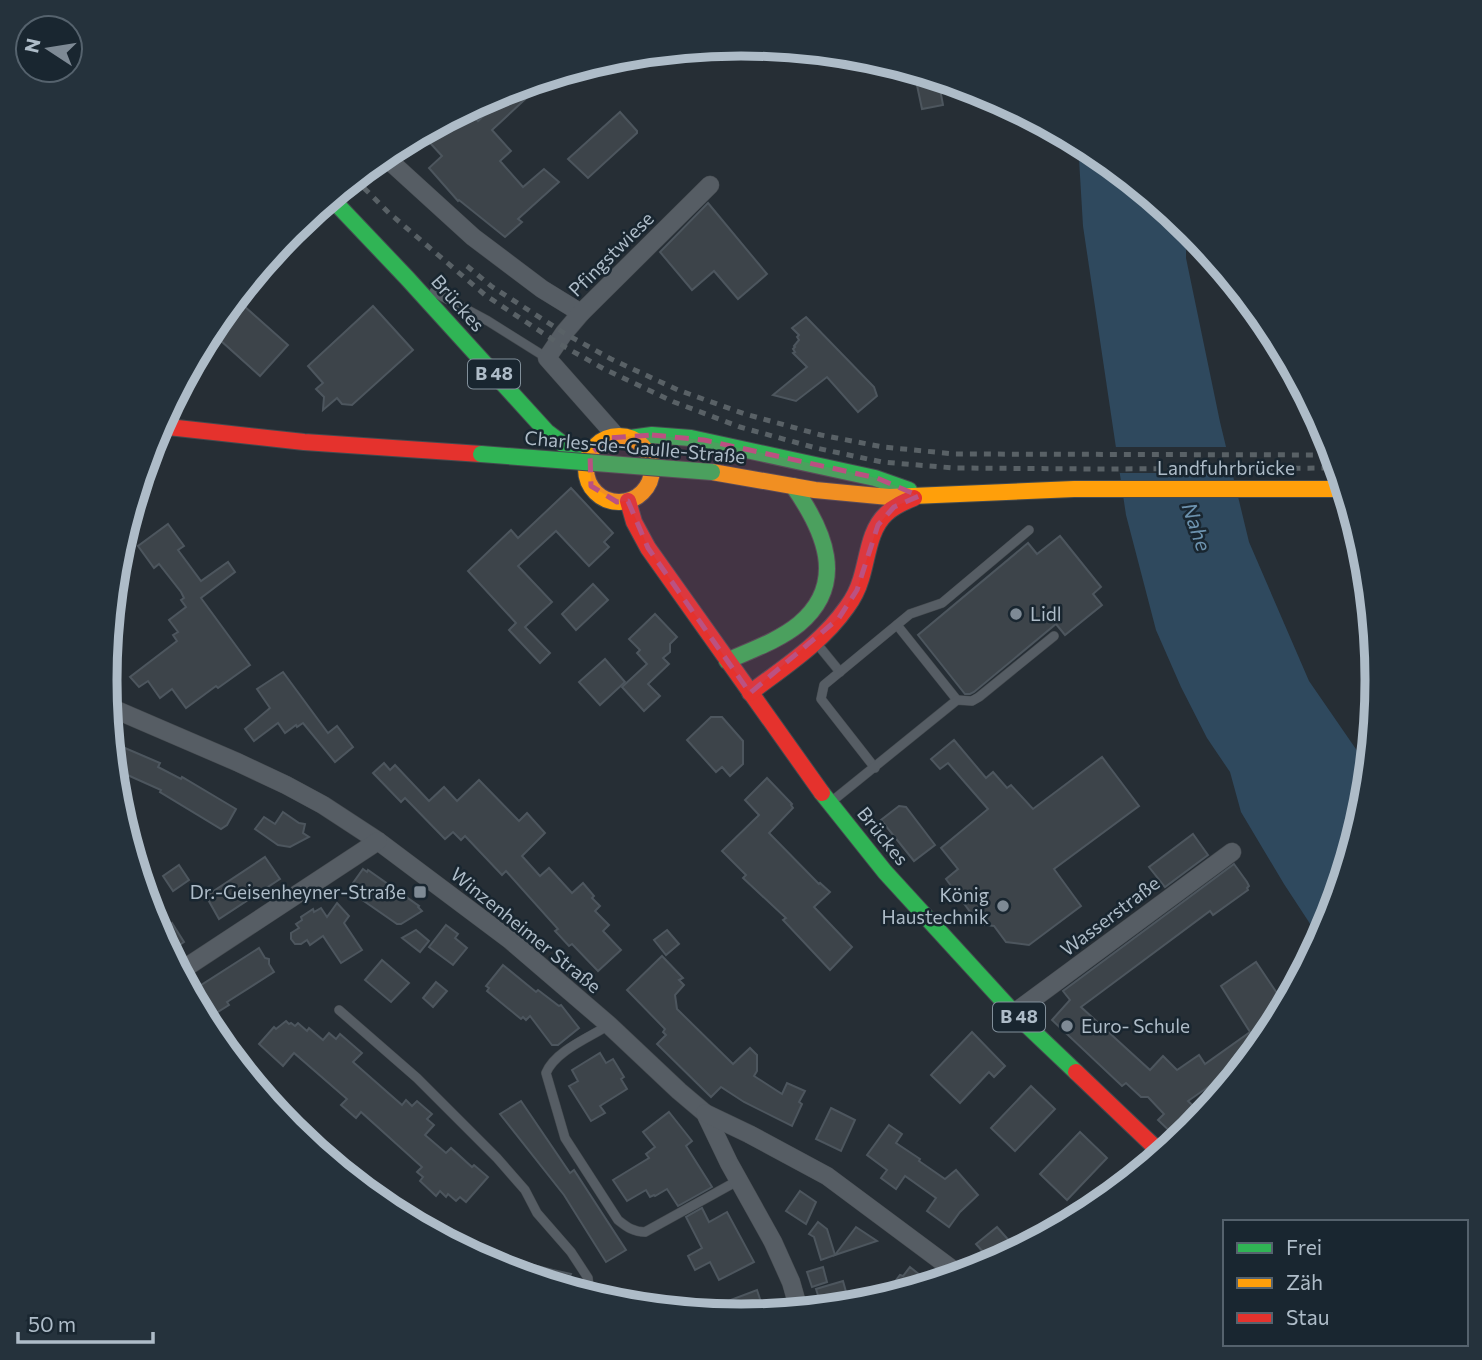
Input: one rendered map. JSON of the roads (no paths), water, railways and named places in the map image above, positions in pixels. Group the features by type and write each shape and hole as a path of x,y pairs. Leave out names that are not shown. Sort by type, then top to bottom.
{"street":[{"path":"392,163 474,237 542,289 581,313"},
{"name":"Pfingstwiese","path":"547,358 581,313 710,186"},
{"name":"Brückes","path":"337,205 547,432 561,445 590,455"},
{"path":"547,358 623,437 639,443 651,460 650,480 645,489 628,501 607,499 591,486 587,476 590,455 600,442 623,437 652,435 704,440 877,478 919,496"},
{"name":"Charles-de-Gaulle-Straße","path":"170,427 304,442 712,472 875,496 1108,489"},
{"path":"727,661 800,623 810,614 823,590 828,567 825,543 806,502 793,486"},
{"name":"Landfuhrbrücke","path":"1108,489 1335,489"},
{"path":"750,693 814,642 839,618 857,590 872,538 885,514 919,496"},
{"name":"Brückes","path":"628,501 634,522 648,548 830,803 885,872 1014,1013 1154,1147"},
{"name":"Winzenheimer Straße","path":"118,711 237,762 323,805 378,841 510,940 609,1025 705,1113 774,1242 796,1302"},
{"path":"187,967 378,841"},
{"name":"Wasserstraße","path":"1014,1013 1231,852"},
{"path":"705,1113 827,1176 950,1268"}],"lane":[{"path":"407,278 488,321 547,358"},
{"path":"874,768 821,699 824,685 910,614 942,603 1030,530"},
{"path":"897,625 957,700"},
{"path":"830,803 957,700 972,701 979,697 1054,636"},
{"path":"814,642 840,672"},
{"path":"339,1010 475,1135 526,1191 537,1213 584,1271 590,1285"},
{"path":"609,1025 559,1056 546,1073 565,1139 618,1220 629,1229 645,1233 739,1180"}],"water":[{"name":"Nahe","path":"1079,155 1121,185 1186,243 1186,258 1220,422 1249,542 1309,681 1361,756 1344,842 1313,929 1241,812 1230,772 1207,738 1156,630 1126,515 1083,226"}],"railway":[{"path":"361,185 389,213 485,295 558,343 604,369 674,402 740,427 816,448 882,462 954,468 1328,468"},
{"path":"467,266 491,286 564,333 611,359 678,390 745,414 821,435 883,447 955,454 1323,455"}],"place":[{"name":"Lidl","path":"1016,614"},
{"name":"Dr.-Geisenheyner-Straße","path":"420,892"},
{"name":"König Haustechnik","path":"1003,906"},
{"name":"Euro- Schule","path":"1067,1026"}]}
